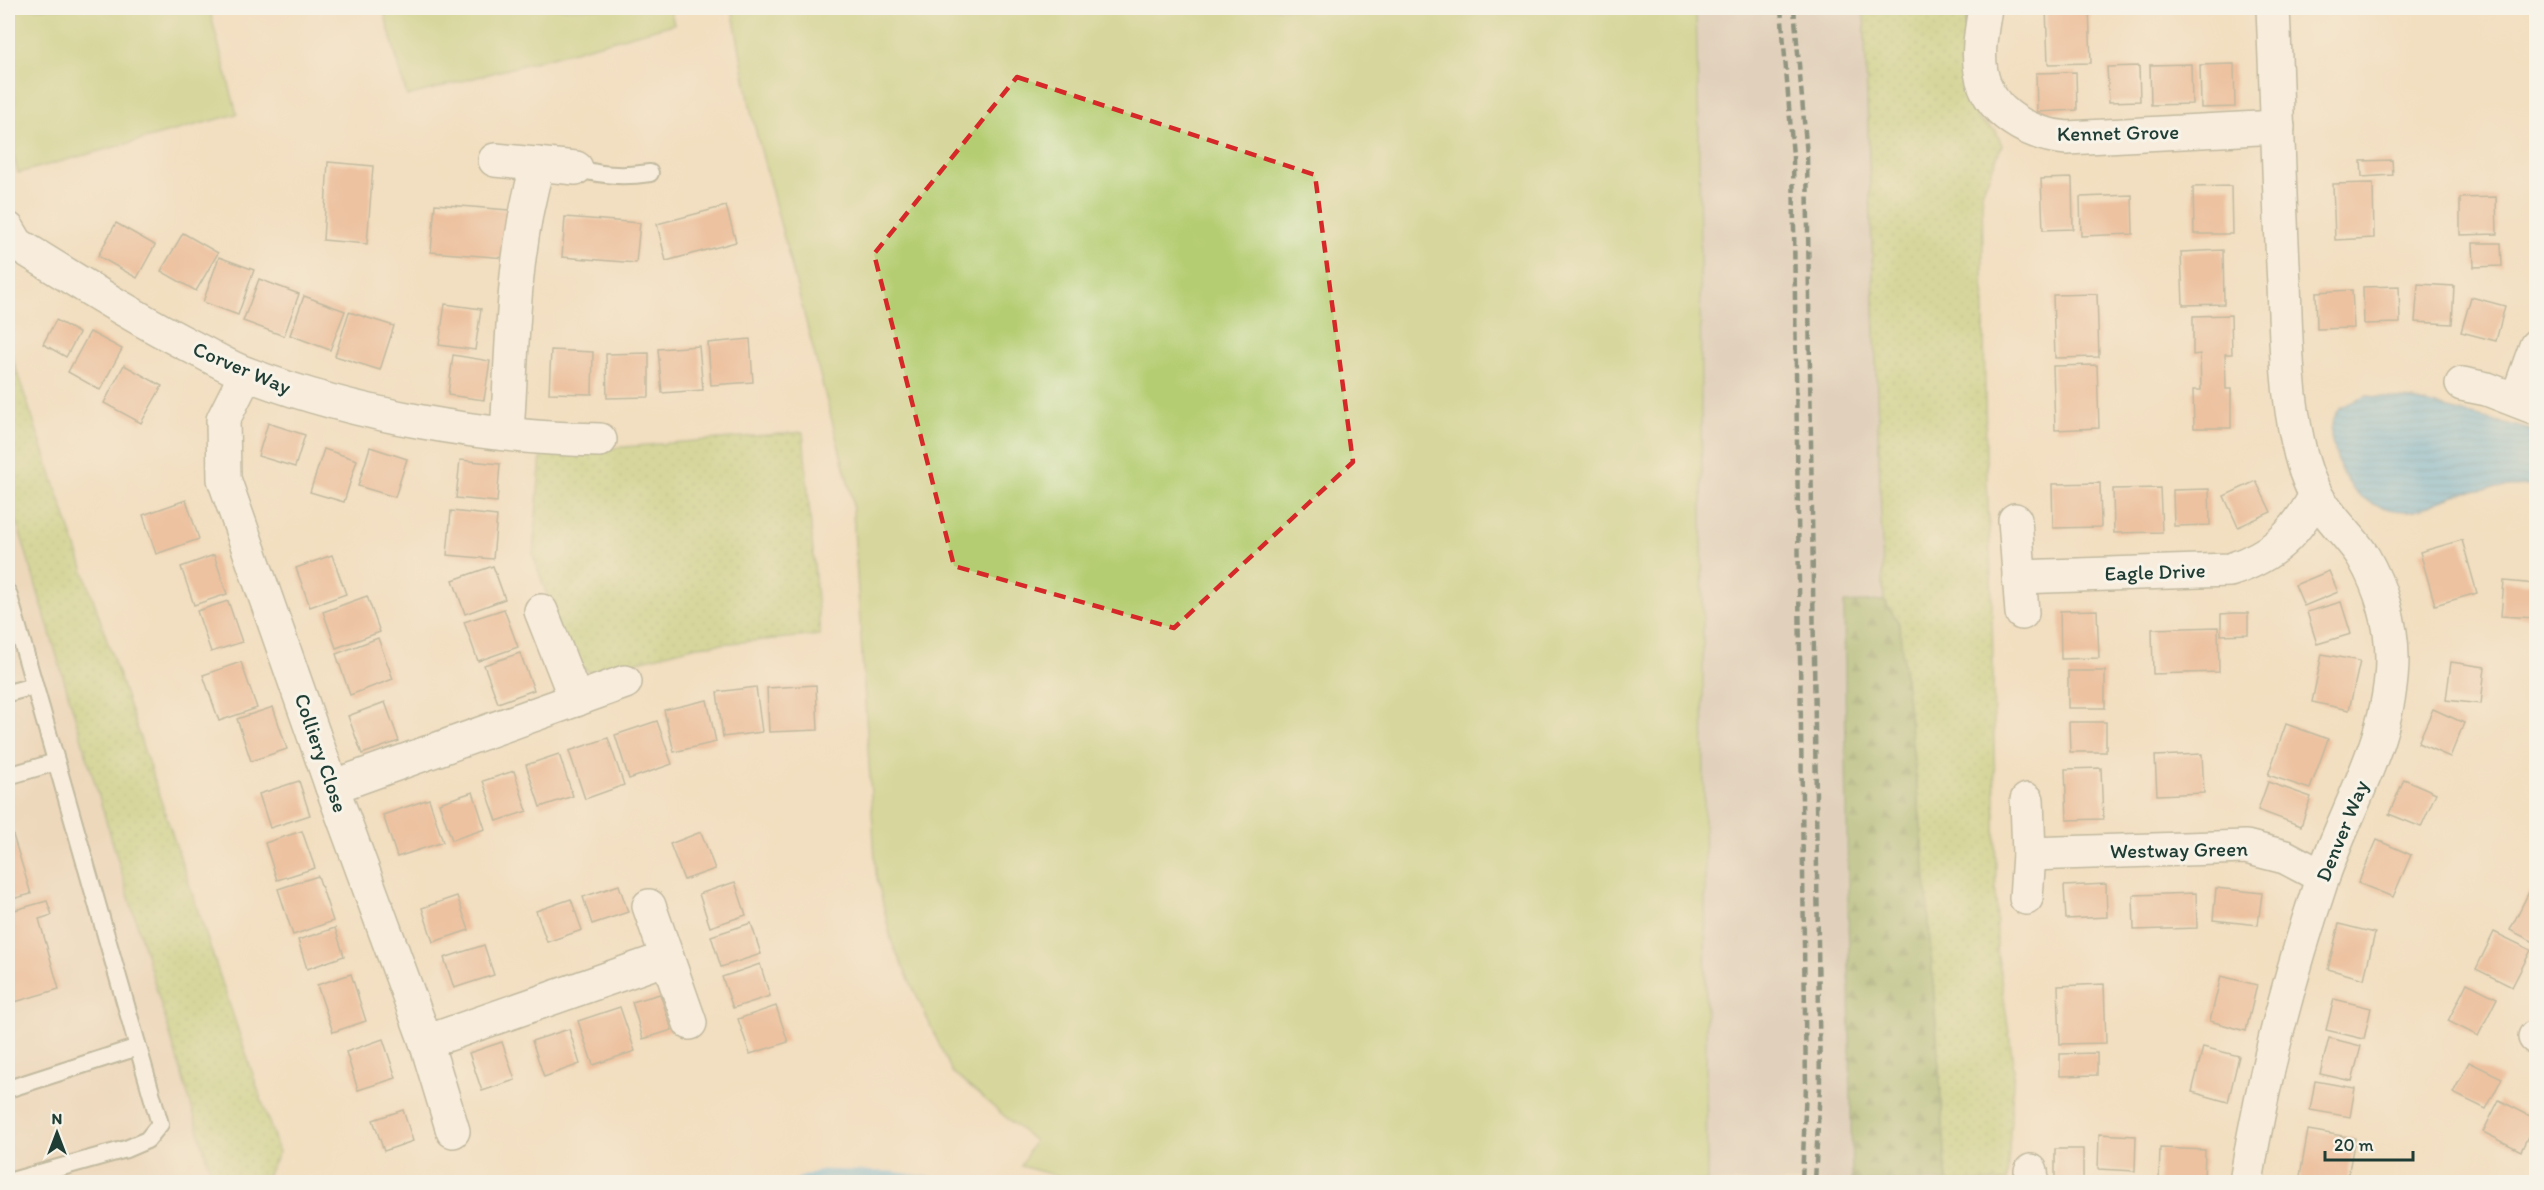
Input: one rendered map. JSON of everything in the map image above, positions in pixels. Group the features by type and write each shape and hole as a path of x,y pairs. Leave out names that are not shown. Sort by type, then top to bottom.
{"street":[{"name":"Kennet Grove","path":"1985,8 1980,56 1981,73 1986,89 1996,105 2010,118 2038,133 2067,138 2278,127"},
{"name":"Denver Way","path":"2246,1182 2259,1105 2289,992 2323,877 2379,735 2390,691 2392,656 2390,628 2375,580 2364,558 2316,495 2308,479 2298,444 2288,375 2273,8"},
{"path":"495,160 576,168"},
{"path":"507,433 517,269 526,202 538,164"},
{"name":"Corver Way","path":"8,230 17,244 156,329 246,374 322,399 447,427 563,439 600,440"},
{"path":"2462,384 2487,389 2527,403 2536,346"},
{"name":"Colliery Close","path":"246,374 223,420 224,479 332,787 426,1042 453,1131"},
{"name":"Eagle Drive","path":"2019,578 2230,570 2248,564 2281,543 2301,522 2316,495"},
{"path":"2015,520 2022,613"},
{"path":"541,611 576,699"},
{"path":"332,787 625,682"},
{"path":"2026,898 2029,854 2027,800"},
{"name":"Westway Green","path":"2029,854 2246,847 2285,857 2323,877"},
{"path":"649,906 690,1023"},
{"path":"426,1042 667,958"}],"lane":[{"path":"576,168 603,175 631,176 650,173"},
{"path":"8,593 10,610 34,686 159,1124 147,1140 126,1149 8,1182"},
{"path":"8,693 34,686"},
{"path":"8,776 56,762"},
{"path":"8,1089 138,1047"}],"highlighted area":[{"path":"1017,77 1315,175 1353,462 1174,628 954,566 874,254"}],"shaded area":[{"path":"1696,8 1864,8 1871,161 1947,1182 1707,1182 1699,136"},
{"path":"8,492 144,948 214,1182 8,1182"}],"green space":[{"path":"8,8 209,8 237,114 18,173 8,132"},
{"path":"383,8 670,8 674,24 407,96"},
{"path":"732,8 1696,8 1699,136 1707,1182 1079,1182 1021,1166 1034,1141 952,1072 892,943 876,874 852,497 752,116"},
{"path":"1864,8 1967,8 1969,96 1978,120 1996,131 2002,145 1982,193 1986,452 1992,601 1997,950 2014,1068 2007,1182 1947,1182 1924,854 1899,623 1884,601"},
{"path":"8,345 279,1152 264,1182 214,1182 8,492"},
{"path":"803,432 820,635 697,646 592,673 569,661 533,555 541,454"},
{"path":"1884,601 1899,623 1924,854 1947,1182 1852,1182 1844,603"}],"water":[{"path":"2367,396 2413,400 2536,431 2536,486 2465,492 2426,507 2407,511 2394,510 2371,503 2354,490 2347,481 2337,458 2331,434 2338,411 2347,404"}],"building":[{"path":"2046,8 2089,8 2091,63 2048,64"},
{"path":"2191,64 2192,104 2151,105 2150,65"},
{"path":"2234,64 2235,107 2201,108 2200,65"},
{"path":"2139,66 2140,101 2109,102 2107,67"},
{"path":"2076,72 2077,110 2037,112 2036,73"},
{"path":"2392,160 2393,175 2362,177 2361,161"},
{"path":"328,162 373,166 367,244 323,240"},
{"path":"2072,178 2073,229 2043,230 2041,179"},
{"path":"2373,183 2374,238 2335,240 2333,184"},
{"path":"2231,186 2232,234 2194,234 2193,187"},
{"path":"2132,195 2133,234 2081,236 2080,197"},
{"path":"2496,197 2497,234 2460,235 2460,198"},
{"path":"435,204 509,210 506,258 431,252"},
{"path":"726,206 736,242 666,261 657,224"},
{"path":"565,217 640,223 636,263 562,257"},
{"path":"116,223 155,245 137,278 98,256"},
{"path":"183,233 218,253 196,291 161,271"},
{"path":"2473,243 2501,243 2502,266 2474,267"},
{"path":"2223,250 2224,304 2183,305 2181,252"},
{"path":"219,257 254,270 238,315 203,302"},
{"path":"259,279 299,294 284,336 243,321"},
{"path":"2418,284 2454,286 2452,324 2415,322"},
{"path":"2399,286 2400,323 2364,324 2363,287"},
{"path":"2352,290 2354,328 2317,329 2316,292"},
{"path":"2097,294 2099,357 2055,358 2053,295"},
{"path":"304,296 345,311 330,350 290,335"},
{"path":"2471,297 2505,306 2496,341 2461,332"},
{"path":"445,304 481,309 475,350 439,345"},
{"path":"349,312 394,326 380,370 335,356"},
{"path":"2231,315 2232,354 2225,354 2226,389 2231,389 2231,428 2194,428 2193,390 2201,390 2200,354 2193,355 2193,316"},
{"path":"56,320 79,333 66,357 43,344"},
{"path":"90,332 122,349 100,390 68,372"},
{"path":"750,339 753,382 711,385 708,343"},
{"path":"699,346 703,390 662,393 658,349"},
{"path":"551,350 593,352 592,394 549,393"},
{"path":"649,353 649,397 607,398 606,354"},
{"path":"453,355 490,361 484,400 448,395"},
{"path":"124,365 162,386 141,423 104,403"},
{"path":"2097,365 2099,428 2055,430 2053,366"},
{"path":"268,423 305,435 295,467 258,456"},
{"path":"370,447 407,459 395,497 358,486"},
{"path":"324,449 357,460 344,502 310,492"},
{"path":"460,460 500,464 497,502 456,498"},
{"path":"2256,481 2271,512 2238,527 2224,496"},
{"path":"2100,483 2101,527 2053,528 2052,484"},
{"path":"2160,488 2162,532 2114,533 2113,489"},
{"path":"2209,489 2210,525 2174,526 2173,490"},
{"path":"186,500 199,539 156,554 143,515"},
{"path":"451,511 497,516 493,559 447,555"},
{"path":"2462,540 2477,593 2435,605 2420,552"},
{"path":"214,555 227,594 194,605 181,567"},
{"path":"332,555 346,594 310,607 296,568"},
{"path":"493,566 505,599 465,614 453,580"},
{"path":"2329,571 2338,592 2304,606 2295,585"},
{"path":"2504,581 2536,584 2536,618 2501,616"},
{"path":"367,596 380,632 336,648 323,612"},
{"path":"228,601 242,642 211,652 197,611"},
{"path":"2341,602 2351,634 2317,644 2307,612"},
{"path":"504,609 518,647 478,661 464,622"},
{"path":"2097,610 2099,658 2061,659 2060,611"},
{"path":"2248,613 2248,634 2221,635 2221,614"},
{"path":"2218,627 2219,672 2153,674 2152,629"},
{"path":"378,638 393,679 350,695 336,654"},
{"path":"520,653 534,690 498,703 484,665"},
{"path":"2322,654 2360,661 2349,710 2312,702"},
{"path":"241,662 257,708 219,721 203,675"},
{"path":"2451,662 2485,667 2481,704 2446,700"},
{"path":"2068,671 2105,671 2105,708 2068,708"},
{"path":"816,685 818,730 769,732 767,688"},
{"path":"756,687 762,732 723,737 717,692"},
{"path":"707,700 716,742 674,752 664,710"},
{"path":"385,702 399,741 362,754 348,716"},
{"path":"273,707 287,749 251,761 237,719"},
{"path":"2433,709 2464,723 2450,757 2418,743"},
{"path":"657,721 672,764 629,779 615,735"},
{"path":"2069,722 2106,722 2106,752 2070,752"},
{"path":"2286,724 2328,739 2310,789 2268,775"},
{"path":"608,738 624,785 585,799 569,751"},
{"path":"559,754 573,796 540,807 526,765"},
{"path":"2202,754 2204,793 2157,795 2155,756"},
{"path":"2101,768 2103,819 2067,820 2065,769"},
{"path":"514,771 527,811 497,821 483,781"},
{"path":"2404,779 2436,793 2421,827 2389,814"},
{"path":"299,781 310,815 270,828 259,794"},
{"path":"2268,782 2311,797 2301,826 2258,810"},
{"path":"473,792 485,829 452,840 439,803"},
{"path":"429,799 443,842 397,857 383,815"},
{"path":"302,831 315,868 277,880 265,843"},
{"path":"12,832 31,894 8,900 8,833"},
{"path":"701,832 715,869 684,880 670,844"},
{"path":"2377,840 2411,855 2393,897 2358,883"},
{"path":"318,876 333,921 293,935 278,889"},
{"path":"735,882 746,915 710,927 699,894"},
{"path":"2106,884 2107,917 2066,919 2064,886"},
{"path":"619,885 628,912 592,924 583,897"},
{"path":"2216,888 2262,893 2258,925 2213,920"},
{"path":"2530,890 2536,893 2536,943 2510,930"},
{"path":"2196,893 2197,928 2134,930 2133,895"},
{"path":"457,896 469,930 433,942 422,908"},
{"path":"571,899 582,930 547,942 536,911"},
{"path":"8,901 11,911 47,901 52,915 39,919 59,989 8,1004"},
{"path":"751,923 761,954 721,967 711,936"},
{"path":"2339,924 2375,933 2364,979 2328,969"},
{"path":"335,928 344,956 307,969 298,940"},
{"path":"2494,932 2531,950 2512,987 2476,969"},
{"path":"484,945 494,975 454,988 444,958"},
{"path":"760,964 770,996 733,1008 722,977"},
{"path":"351,974 366,1021 333,1032 317,985"},
{"path":"2221,976 2257,985 2246,1031 2210,1021"},
{"path":"2467,983 2497,998 2478,1036 2448,1021"},
{"path":"2104,984 2106,1043 2060,1044 2058,986"},
{"path":"660,994 672,1030 643,1039 632,1002"},
{"path":"2334,999 2371,1008 2364,1039 2326,1030"},
{"path":"776,1006 788,1042 750,1054 738,1019"},
{"path":"620,1007 635,1051 593,1065 578,1021"},
{"path":"569,1029 580,1064 544,1077 532,1041"},
{"path":"2329,1038 2361,1046 2352,1081 2320,1074"},
{"path":"383,1039 396,1078 358,1090 346,1052"},
{"path":"502,1042 515,1080 482,1091 469,1053"},
{"path":"2203,1047 2239,1056 2228,1102 2192,1092"},
{"path":"2097,1053 2097,1075 2060,1076 2060,1054"},
{"path":"2469,1062 2502,1078 2486,1109 2453,1093"},
{"path":"2315,1081 2355,1088 2350,1117 2310,1110"},
{"path":"2499,1100 2536,1119 2521,1151 2483,1132"},
{"path":"403,1110 413,1141 384,1151 373,1120"},
{"path":"2308,1130 2355,1138 2347,1182 2299,1182"},
{"path":"2099,1134 2136,1136 2135,1171 2098,1169"},
{"path":"2160,1148 2205,1150 2204,1182 2159,1182"},
{"path":"2055,1149 2083,1149 2083,1182 2055,1182"}],"waterway":[{"path":"800,1182 822,1174 894,1176 935,1182"}],"railway":[{"path":"1781,8 1793,156 1806,1086 1802,1182"},
{"path":"1794,8 1807,155 1820,1086 1815,1182"}]}
